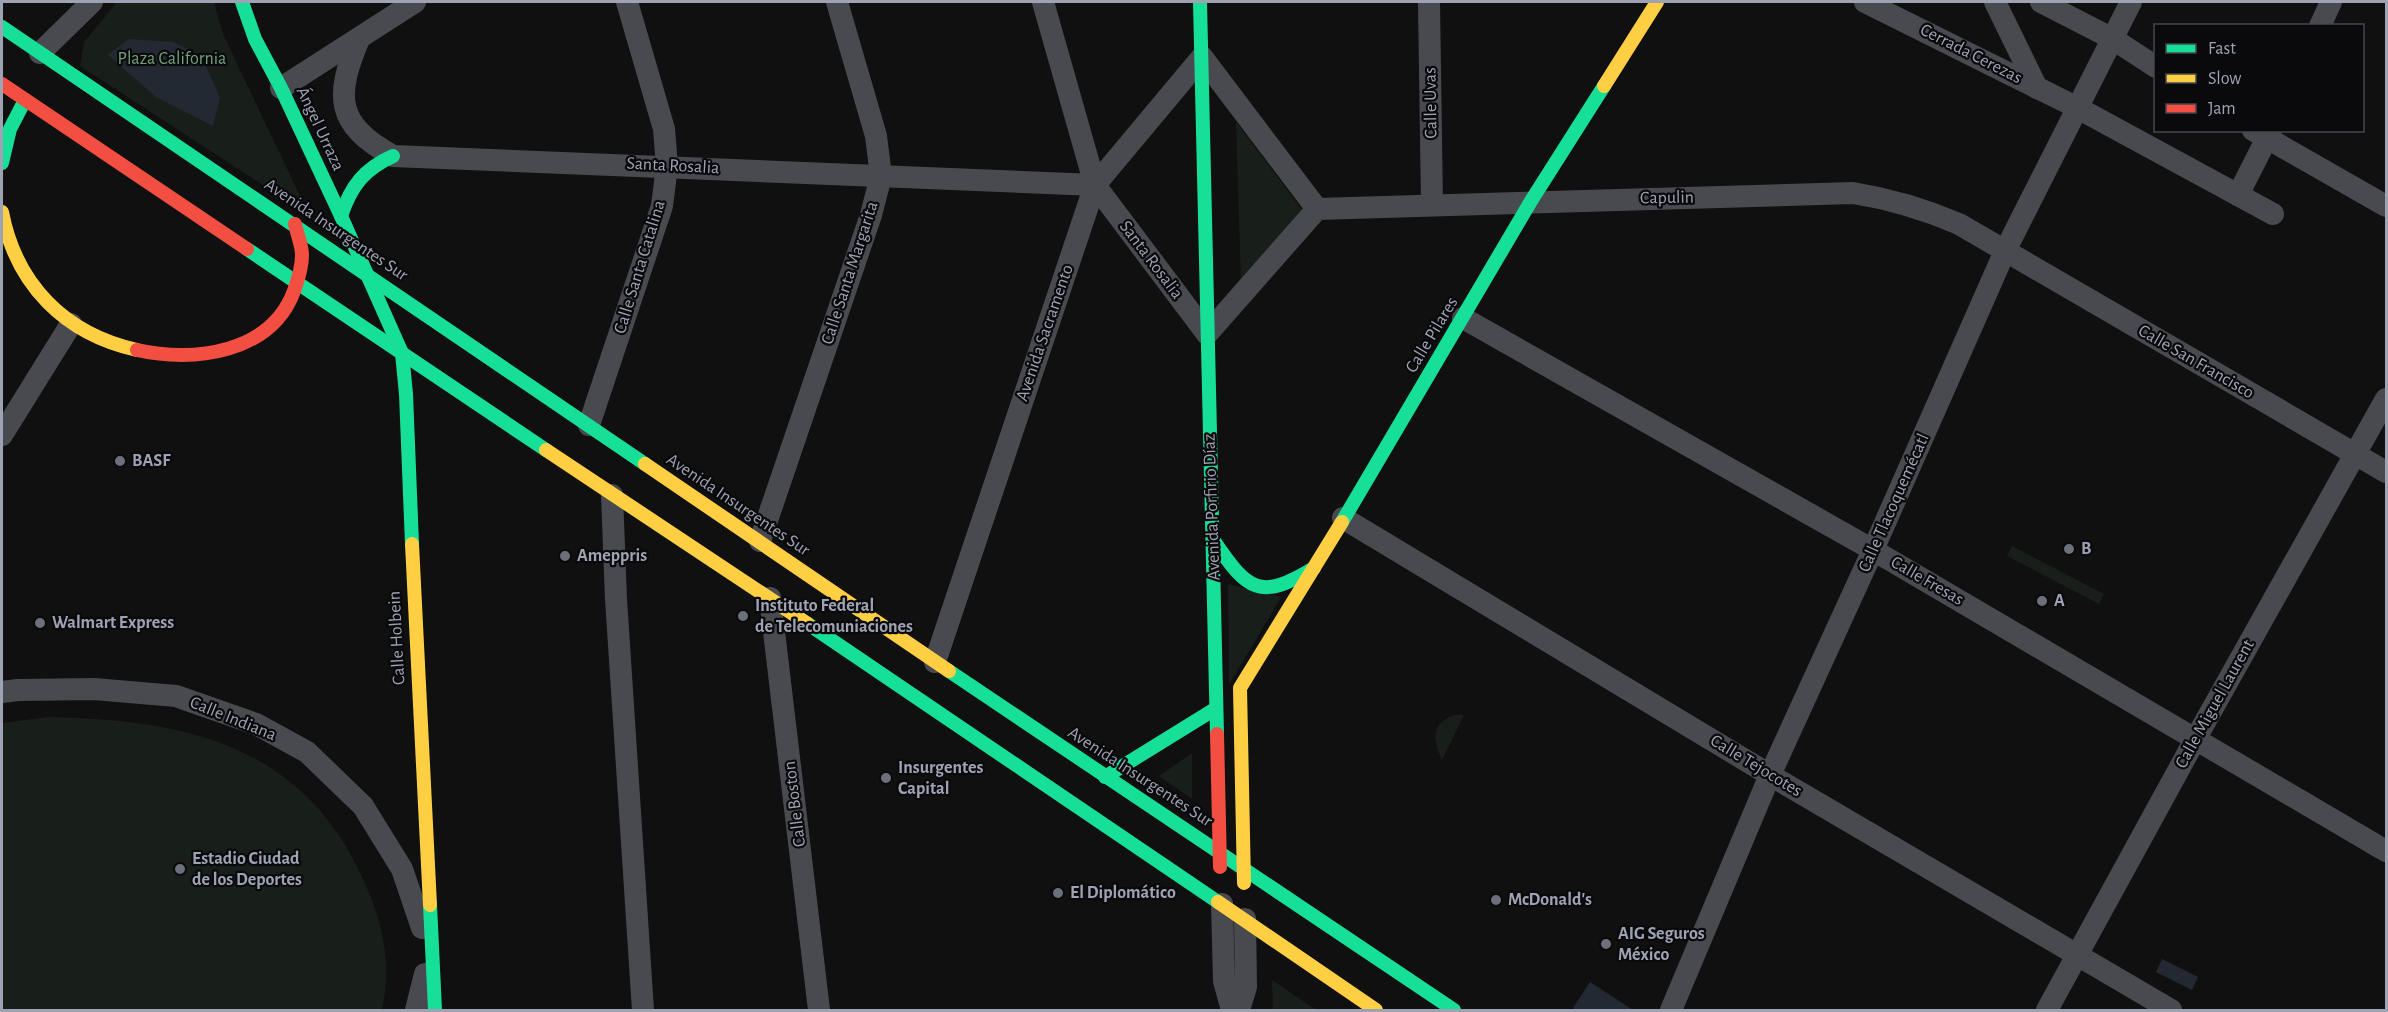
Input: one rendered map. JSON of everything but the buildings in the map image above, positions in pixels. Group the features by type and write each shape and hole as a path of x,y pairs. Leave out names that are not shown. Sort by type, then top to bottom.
{"main road":[{"name":"Ángel Urraza","path":"242,2 255,39 281,88 366,272"},
{"name":"Avenida Porfirio Díaz","path":"1200,2 1214,541 1215,709 1222,904"},
{"name":"Calle Pilares","path":"1243,867 1240,688 1315,567 1531,201 1657,2"},
{"name":"Avenida Insurgentes Sur","path":"2,27 366,272 935,662 1454,1011"},
{"path":"2,84 612,495 770,598 1245,919 1376,1011"},
{"path":"2,163 10,129 25,100"},
{"path":"341,216 355,182 366,170 393,156"},
{"path":"2,212 8,258 39,294 71,324 122,347 178,356 207,354 233,347 262,334 285,311 303,258 295,224"},
{"name":"Calle Holbein","path":"366,272 402,353 406,394 414,608 435,1011"},
{"path":"1214,541 1236,573 1249,584 1265,588 1281,586 1315,567"},
{"path":"1105,777 1215,709"},
{"path":"1243,867 1245,919"}],"street":[{"path":"40,53 92,2"},
{"path":"281,88 415,2"},
{"name":"Calle Santa Catalina","path":"589,425 662,206 667,166 664,129 627,2"},
{"name":"Calle Santa Margarita","path":"760,541 871,215 881,176 876,136 837,2"},
{"path":"1043,2 1095,185"},
{"name":"Calle Uvas","path":"1429,2 1432,205"},
{"name":"Cerrada Cerezas","path":"1865,2 2076,107 2273,214"},
{"path":"1995,2 2037,88"},
{"path":"2041,2 2113,39 2154,66"},
{"name":"Calle Tlacoquemécatl","path":"1671,1011 1770,775 1873,550 2005,251 2131,2"},
{"path":"2321,24 2331,2"},
{"name":"Santa Rosalia","path":"359,39 348,65 344,82 344,104 352,123 362,137 393,156 1095,185 1207,334"},
{"path":"1095,185 1202,57 1317,209 1207,334"},
{"path":"2238,195 2264,134 2386,206"},
{"name":"Avenida Sacramento","path":"935,662 1095,185"},
{"name":"Capulin","path":"1317,209 1852,193 1888,198 1922,208 1959,224 2005,251"},
{"name":"Calle San Francisco","path":"2005,251 2386,472"},
{"name":"Calle Fresas","path":"1463,318 1873,550 2386,851"},
{"path":"2,435 71,324"},
{"name":"Calle Miguel Laurent","path":"2047,1011 2196,738 2386,399"},
{"path":"612,495 616,599 643,1011"},
{"name":"Calle Tejocotes","path":"1343,518 1770,775 2171,1011"},
{"name":"Calle Boston","path":"770,598 819,1011"},
{"name":"Calle Indiana","path":"2,692 94,689 176,696 255,724 307,752 363,806 402,869 431,953"},
{"name":"Avenida Porfirio Díaz","path":"1222,904 1224,981 1232,1011"},
{"path":"1239,1011 1246,987 1245,919"},
{"path":"416,1011 431,953"}],"green space":[{"name":"Plaza California","path":"117,2 214,2 223,34 309,215 80,66 84,42"},
{"path":"1236,122 1302,210 1241,280"},
{"path":"2012,546 2104,594 2099,604 2007,556"},
{"path":"1228,584 1281,597 1229,685"},
{"path":"1455,715 1464,715 1442,760 1437,746 1436,733 1441,723"},
{"name":"Estadio Ciudad de los Deportes","path":"49,717 99,719 192,734 234,748 273,769 307,797 338,833 363,879 376,911 386,959 382,1010 2,1010 2,723"},
{"path":"1192,753 1192,799 1159,776"},
{"path":"1272,980 1316,1010 1273,1010"}],"shaded area":[{"path":"129,39 173,42 190,50 204,62 220,98 213,126 156,97 108,55"},
{"path":"2162,959 2198,977 2192,990 2156,972"},
{"path":"1590,982 1633,1010 1576,1010 1573,1008"}],"traffic: fast":[{"path":"242,2 255,39 281,88 341,216 402,353 406,394 412,544"},
{"path":"1200,2 1217,734"},
{"path":"2,27 645,464"},
{"path":"1342,522 1531,201 1604,86"},
{"path":"2,163 10,129 25,100"},
{"path":"341,216 354,187 366,173 393,156"},
{"path":"247,249 546,450"},
{"path":"1214,541 1236,571 1256,586 1280,585 1314,568"},
{"path":"808,624 1218,902"},
{"path":"949,671 1454,1010"},
{"path":"1105,777 1215,709"},
{"path":"430,905 435,1010"}],"traffic: slow":[{"path":"1604,86 1657,2"},
{"path":"2,212 19,262 32,284 48,302 66,319 88,332 137,350"},
{"path":"546,450 808,624"},
{"path":"645,464 949,671"},
{"path":"1244,883 1240,688 1342,522"},
{"path":"412,544 430,905"},
{"path":"1218,902 1376,1010"}],"traffic: jam":[{"path":"2,84 247,249"},
{"path":"137,350 159,354 206,353 228,349 268,328 283,312 300,273 302,251 295,224"},
{"path":"1217,734 1220,867"}],"place":[{"name":"BASF","path":"120,461"},
{"name":"B","path":"2069,549"},
{"name":"Ameppris","path":"565,556"},
{"name":"A","path":"2042,601"},
{"name":"Instituto Federal de Telecomuniaciones","path":"743,616"},
{"name":"Walmart Express","path":"40,623"},
{"name":"Insurgentes Capital","path":"886,778"},
{"name":"Estadio Ciudad de los Deportes","path":"180,869"},
{"name":"El Diplomático","path":"1058,893"},
{"name":"McDonald's","path":"1496,900"},
{"name":"AIG Seguros México","path":"1606,944"}]}
